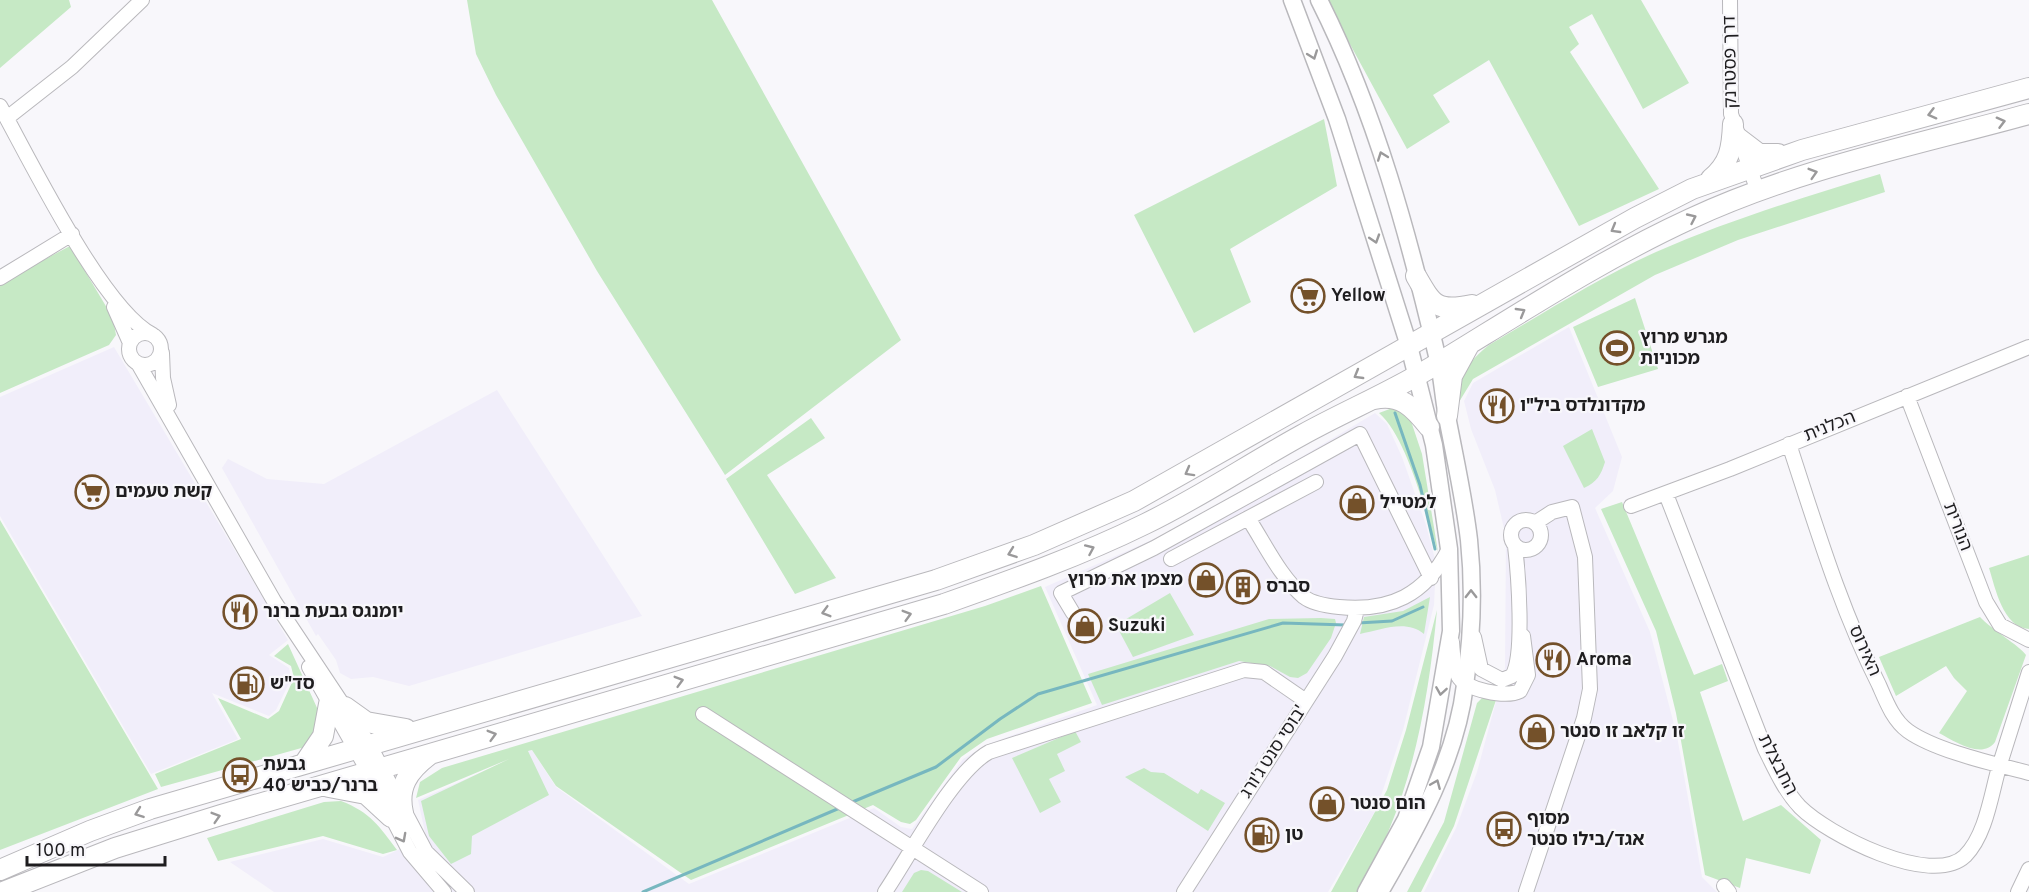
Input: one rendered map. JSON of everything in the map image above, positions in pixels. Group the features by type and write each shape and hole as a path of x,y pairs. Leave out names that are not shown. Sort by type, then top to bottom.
{"highway":[{"path":"0,870 90,831 150,809 936,580 1034,546 1134,501 1635,218 1704,184 1792,153 2029,88"},
{"path":"3,892 115,848 435,751 944,604 1043,570 1146,524 1439,363 1624,252 1708,211 1835,167 2029,114"},
{"path":"1704,184 1725,165 1736,131 1759,154 1792,153"},
{"path":"1416,276 1426,294 1440,307 1449,309 1489,302"},
{"path":"1446,416 1452,376 1471,342"},
{"path":"1365,402 1384,397 1402,400 1417,411 1429,427"},
{"path":"304,764 323,736 337,706 366,722 385,727 426,727"},
{"path":"312,788 356,790 397,815 404,782 421,761 435,751"}],"main road":[{"path":"1292,0 1337,119 1409,346 1442,487 1449,549 1451,632 1426,766 1406,819 1366,892"},
{"path":"1319,0 1344,51 1384,162 1416,276 1439,363 1446,416 1469,542 1471,623 1465,685 1443,767 1413,835 1380,892"}],"street":[{"path":"142,0 72,67 3,112 98,276 138,327 153,335 160,342 165,389 183,440"},
{"name":"דרך פסטרנק","path":"1730,0 1730,85 1736,131 1758,192"},
{"path":"0,278 72,234"},
{"path":"98,276 130,343 131,358 139,365 183,440 215,501 362,746 397,815 410,852 444,892"},
{"path":"130,343 139,334 153,335"},
{"name":"הכלנית","path":"1631,506 1666,494 2029,346"},
{"path":"139,365 154,364 162,351"},
{"name":"הנורית","path":"1907,396 1986,602 2000,625 2029,640"},
{"path":"1073,613 1061,593 1154,548 1360,434 1431,578"},
{"name":"האירוס","path":"1790,444 1831,573 1888,706 1906,729 1917,736 2029,773"},
{"path":"1171,559 1316,482"},
{"name":"החבצלת","path":"1666,494 1765,749 1787,791 1814,820 1850,841 1887,855 1939,867 1955,863 1965,855 1979,833 2029,672"},
{"path":"1471,623 1481,669 1502,680 1515,671 1519,619 1515,546 1510,537 1513,527 1521,520 1535,523 1552,512 1572,507 1583,544 1592,675 1584,718 1526,892"},
{"path":"1248,518 1282,572 1303,596 1320,604 1356,611 1393,603 1409,595 1431,578 1449,549"},
{"path":"1518,578 1524,556 1540,541 1540,531 1535,523"},
{"path":"1515,546 1529,550"},
{"name":"בוסי סנט ג'ורג'","path":"1184,892 1346,638 1356,611"},
{"path":"1451,632 1456,674 1465,685 1506,695 1520,691 1528,675 1527,657 1519,619"},
{"path":"885,892 966,768 989,752 1244,670 1264,672 1306,701"},
{"path":"702,714 981,892"},
{"path":"397,815 426,852 467,892"},
{"path":"2018,892 2029,869"}],"shaded area":[{"path":"1569,327 1622,457 1613,491 1595,508 1650,632 1677,736 1702,877 1717,892 1424,892 1456,828 1477,772 1505,668 1506,537 1495,490 1471,429 1464,401 1473,383"},
{"path":"114,347 288,640 269,655 289,668 291,679 276,710 269,716 212,693 238,739 151,774 0,516 0,397"},
{"path":"497,390 642,616 409,686 373,677 351,679 340,673 336,660 318,634 316,636 222,468 228,459 267,479 324,484"},
{"path":"1375,413 1387,424 1402,457 1426,525 1436,563 1434,605 1403,730 1377,808 1328,892 274,892 230,862 323,839 383,857 426,837 418,800 532,750 556,787 689,884 874,808 901,827 912,829 963,759 988,744 1097,705 1045,587 1161,536 1236,496"}],"green space":[{"path":"0,0 69,0 71,7 0,68"},
{"path":"467,0 712,0 901,340 725,475 597,271 496,95 476,54"},
{"path":"1326,0 1641,0 1689,83 1643,109 1592,14 1569,27 1579,44 1570,52 1659,189 1579,226 1489,60 1433,95 1450,122 1407,149"},
{"path":"1324,119 1337,186 1230,249 1251,302 1194,333 1134,215"},
{"path":"1880,174 1885,192 1738,240 1655,275 1473,379 1456,407 1461,380 1469,365 1481,351 1592,284 1656,252 1739,219"},
{"path":"70,246 113,318 116,335 109,345 0,393 0,283"},
{"name":"מגרש מרוץ מכוניות","path":"1635,298 1658,369 1598,387 1573,327"},
{"path":"1395,407 1408,412 1422,454 1438,552 1407,458 1389,424 1379,413"},
{"path":"811,418 825,438 767,475 836,578 795,594 726,479"},
{"path":"1592,429 1605,462 1598,478 1584,488 1563,446"},
{"path":"1622,502 1694,675 1722,664 1728,681 1700,692 1743,821 1781,805 1821,840 1810,874 1746,858 1740,888 1705,875 1676,713 1656,631 1601,509"},
{"path":"0,520 158,789 0,850"},
{"path":"2029,555 2029,629 2020,627 2006,614 1997,595 1989,568"},
{"path":"1041,586 1092,703 987,739 961,757 916,820 910,824 901,822 873,805 691,880 556,786 532,750 528,751 549,795 472,836 471,854 451,864 429,836 421,801 509,759 416,798 420,782 442,768 985,606"},
{"path":"1170,593 1194,635 1133,657 1116,625"},
{"path":"1430,597 1424,634 1401,626 1360,634 1364,617 1403,611"},
{"path":"1437,610 1422,720 1414,756 1391,826 1357,892 1331,892 1387,790 1406,730"},
{"path":"1980,617 2026,655 1995,742 1989,747 1976,749 1939,733 1967,691 1946,666 1896,696 1879,657"},
{"path":"1269,619 1335,619 1336,623 1331,638 1307,673 1298,678 1290,677 1270,666 1239,661 1102,705 1088,674"},
{"path":"288,644 318,710 321,725 305,747 161,787 155,774 241,739 218,698 268,719 279,711 294,678 291,666 274,656"},
{"path":"1482,698 1496,700 1454,826 1421,892 1407,892 1444,822 1477,703"},
{"path":"1075,731 1081,742 1057,754 1065,771 1049,779 1061,802 1040,813 1012,758"},
{"path":"1144,768 1151,772 1164,773 1198,794 1201,789 1225,803 1208,831 1125,777"},
{"path":"341,801 367,815 397,850 383,854 323,836 218,861 207,838 324,802"},
{"path":"921,870 928,871 962,892 902,892 914,873"}],"waterway":[{"path":"1395,413 1420,485 1435,549"},
{"path":"1358,623 1392,621 1423,607"},
{"path":"850,803 936,767 1038,694 1283,623 1346,625"},
{"path":"643,892 842,807"}],"place":[{"name":"Yellow","path":"1308,296"},
{"name":"מגרש מרוץ מכוניות","path":"1617,348"},
{"name":"מקדונלדס ביל\"ו","path":"1497,406"},
{"name":"קשת טעמים","path":"92,492"},
{"name":"למטייל","path":"1357,503"},
{"name":"מצמן את מרוץ","path":"1206,580"},
{"name":"סברס","path":"1243,587"},
{"name":"יומנגס גבעת ברנר","path":"240,612"},
{"name":"Suzuki","path":"1085,626"},
{"name":"Aroma","path":"1553,660"},
{"name":"סד\"ש","path":"247,684"},
{"name":"זו קלאב זו סנטר","path":"1537,732"},
{"name":"גבעת ברנר/כביש 40","path":"240,775"},
{"name":"הום סנטר","path":"1327,804"},
{"name":"מסוף אגד/בילו סנטר","path":"1504,829"},
{"name":"טן","path":"1262,835"}]}
